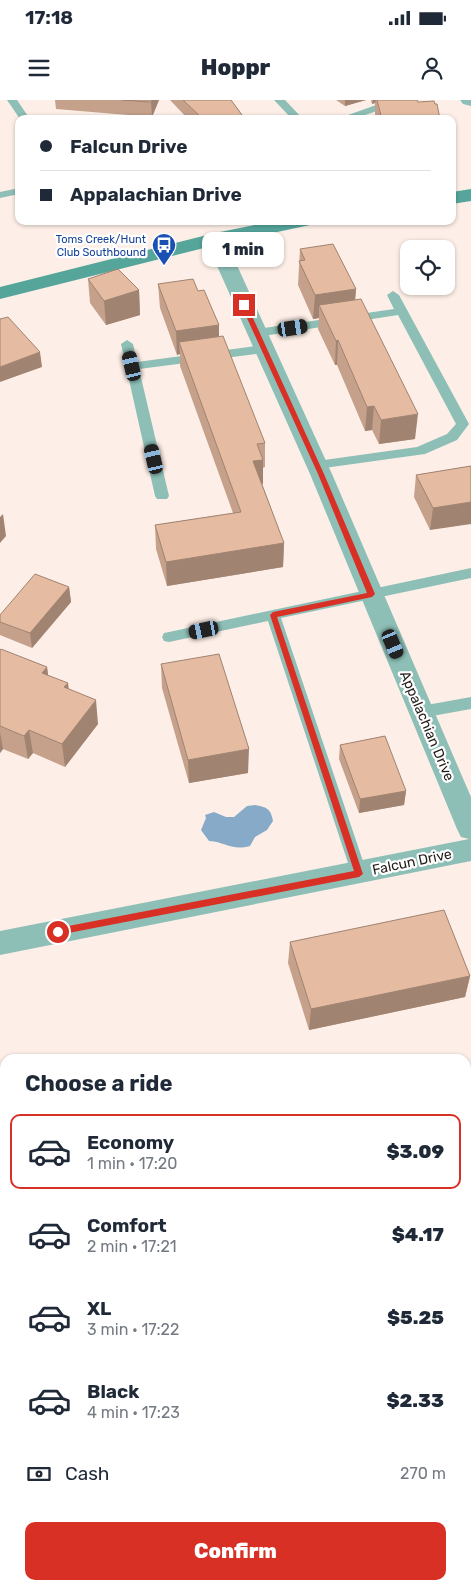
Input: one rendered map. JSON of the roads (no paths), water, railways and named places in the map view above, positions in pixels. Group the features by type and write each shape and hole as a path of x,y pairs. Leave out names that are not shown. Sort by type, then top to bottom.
{"main road":[{"path":"456,197 471,195"},
{"path":"0,293 215,239 283,225"}],"street":[{"name":"Appalachian Drive","path":"215,239 372,594 471,829"},
{"name":"Falcun Drive","path":"0,943 359,874 471,850"}],"lane":[{"path":"12,100 22,115"},
{"path":"279,100 294,115"},
{"path":"354,115 400,100"},
{"path":"0,195 15,192"},
{"path":"316,465 420,451 452,437 463,424 393,295"},
{"path":"132,366 402,311"},
{"path":"127,344 162,496"},
{"path":"169,637 471,573"},
{"path":"273,615 359,874"},
{"path":"421,712 471,703"}],"water":[{"path":"255,805 268,809 273,821 267,830 255,837 250,846 233,847 209,841 201,830 206,818 205,815 214,812 226,817 234,817 247,806"}],"place":[{"name":"Toms Creek/Hunt Club Southbound","path":"164,266"}]}
